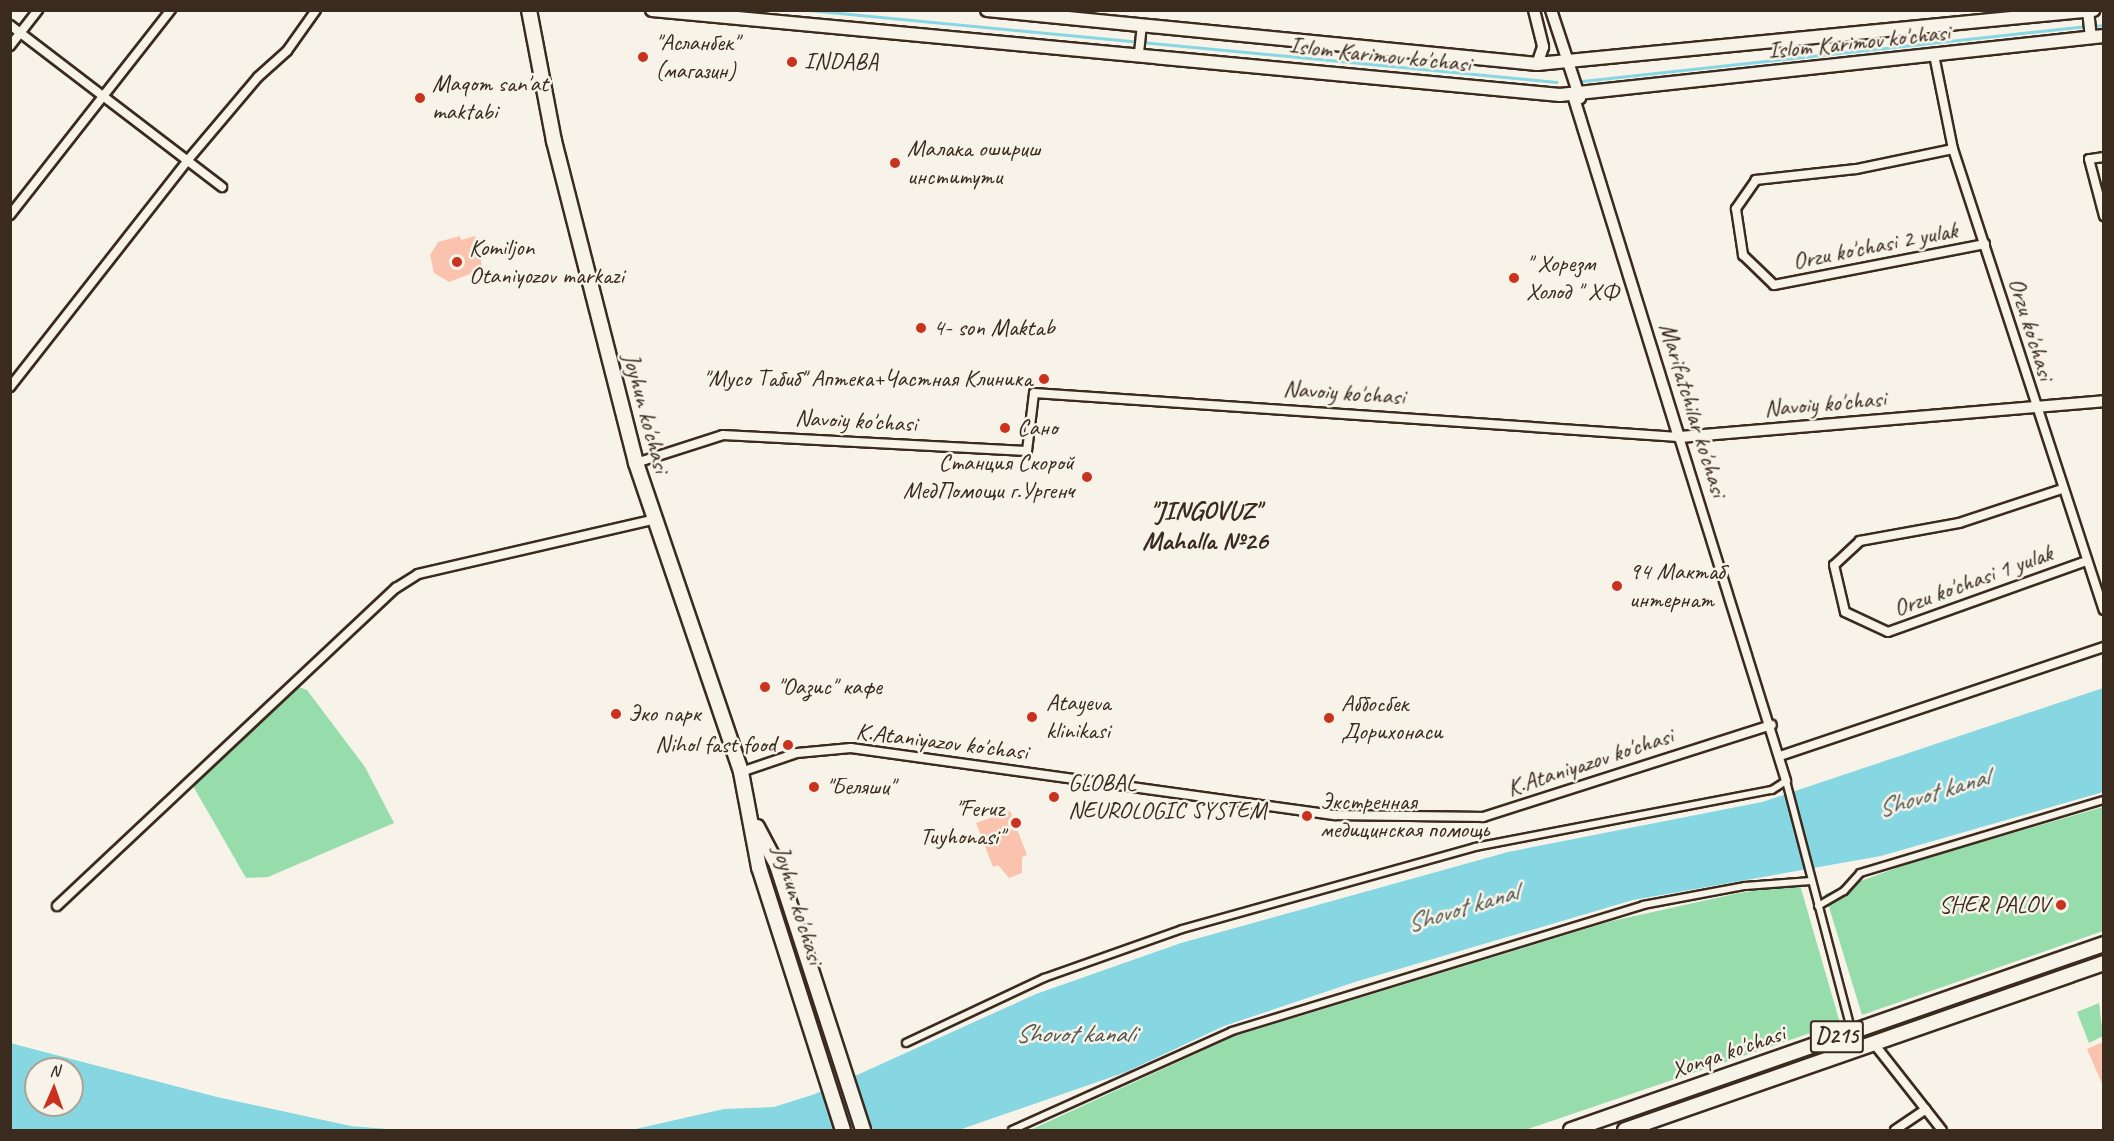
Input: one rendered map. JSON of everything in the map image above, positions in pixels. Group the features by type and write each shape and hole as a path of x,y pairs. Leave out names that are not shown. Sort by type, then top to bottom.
{"main road":[{"name":"Joyhun ko'chasi","path":"529,10 554,141 636,463 652,520 741,772 759,867 806,1005 843,1131"},
{"name":"Islom Karimov ko'chasi","path":"652,10 1139,53 1578,98 2097,37"},
{"name":"Islom Karimov ko'chasi","path":"987,10 1039,13 1142,26 1537,64 1569,63 2093,10"},
{"name":"Joyhun ko'chasi","path":"751,818 777,865 863,1131"},
{"name":"Xonqa ko'chasi","path":"1571,1131 2103,944"},
{"name":"Xonqa ko'chasi","path":"1625,1131 2103,963"}],"street":[{"path":"10,46 38,10"},
{"path":"10,215 171,10"},
{"path":"10,387 188,161 258,77 287,51 316,10"},
{"path":"1534,10 1543,47 1537,64"},
{"name":"Marifatchilar ko'chasi","path":"1551,10 1569,63 1679,437 1772,725 1786,781"},
{"path":"2088,11 2097,37"},
{"path":"10,25 222,187"},
{"path":"1139,53 1142,26"},
{"name":"Orzu ko'chasi","path":"1934,55 1953,149 1985,244 2034,407 2103,610"},
{"name":"Orzu ko'chasi 2 yulak","path":"1953,149 1856,169 1756,180 1736,209 1743,255 1774,285 1985,244"},
{"path":"2103,157 2089,159 2103,216"},
{"name":"Navoiy ko'chasi","path":"636,463 723,435 1027,450 1034,393 1679,437 2103,401"},
{"name":"Orzu ko'chasi 1 yulak","path":"2062,489 1959,523 1860,541 1834,565 1845,612 1888,632 2086,561"},
{"path":"57,906 410,579 652,520"},
{"path":"1780,756 2103,647"},
{"name":"K.Ataniyazov ko'chasi","path":"741,772 797,753 851,748 1335,815 1483,817 1772,725"},
{"path":"906,1043 1044,978 1182,929 1475,847 1772,790 1786,781 1852,1032"},
{"path":"1818,906 1844,891 1860,873 2103,800"},
{"path":"1012,1131 1232,1031 1643,905 1745,886 1811,881"},
{"path":"1875,1045 1942,1131"},
{"path":"1894,1131 1926,1109"}],"green space":[{"path":"299,687 307,690 365,767 394,823 268,877 246,878 193,786"},
{"path":"2103,807 2103,931 1862,1015 1825,894 1913,862"},
{"path":"1800,885 1840,1023 1525,1130 1030,1130 1235,1036 1612,921 1739,893"},
{"path":"2099,1003 2103,1036 2089,1043 2077,1012"}],"water":[{"name":"Shovot kanali","path":"2103,688 2103,792 1881,856 1633,900 1355,982 1224,1026 1126,1072 959,1130 631,1130 724,1109 774,1107 815,1094 1036,994 1181,943 1508,852 1762,802"},
{"path":"10,1043 64,1057 24,1057 24,1117 84,1117 84,1062 217,1097 351,1126 399,1130 11,1130"}],"building":[{"name":"Komiljon Otaniyozov markazi","path":"460,236 461,240 475,236 483,269 449,282 434,273 430,255 438,242"},
{"name":"\"Feruz Tuyhonasi\"","path":"1010,811 1027,855 1022,857 1022,873 1009,878 998,865 993,867 976,823"},
{"path":"2103,1042 2103,1086 2087,1049"}],"waterway":[{"path":"808,10 1557,82"},
{"path":"2093,26 2104,25"},
{"path":"1582,81 2087,26"}],"place":[{"name":"\"Асланбек\" (магазин)","path":"643,57"},
{"name":"INDABA","path":"792,62"},
{"name":"Maqom san'at maktabi","path":"420,98"},
{"name":"Малака ошириш институти","path":"895,163"},
{"name":"Komiljon Otaniyozov markazi","path":"457,262"},
{"name":"\" Хорезм Холод \" ХФ","path":"1514,278"},
{"name":"4- son Maktab","path":"921,328"},
{"name":"\"Мусо Табиб\" Аптека+Частная Клиника","path":"1044,379"},
{"name":"Сано","path":"1005,428"},
{"name":"Станция Скорой МедПомощи г.Ургенч","path":"1087,477"},
{"name":"94 Мактаб интернат","path":"1617,586"},
{"name":"\"Оазис\" кафе","path":"765,687"},
{"name":"Эко парк","path":"616,714"},
{"name":"Atayeva klinikasi","path":"1032,717"},
{"name":"Аббосбек Дорихонаси","path":"1329,718"},
{"name":"Nihol fast food","path":"788,745"},
{"name":"\"Беляши\"","path":"814,787"},
{"name":"GLOBAL NEUROLOGIC SYSTEM","path":"1054,797"},
{"name":"Экстренная медицинская помощь","path":"1307,816"},
{"name":"\"Feruz Tuyhonasi\"","path":"1016,823"},
{"name":"SHER PALOV","path":"2061,905"}],"district":[{"name":"\"JINGOVUZ\" Mahalla №26","path":"1205,526"}],"water label":[{"name":"Shovot kanal","path":"1933,793"},
{"name":"Shovot kanal","path":"1462,908"}]}
